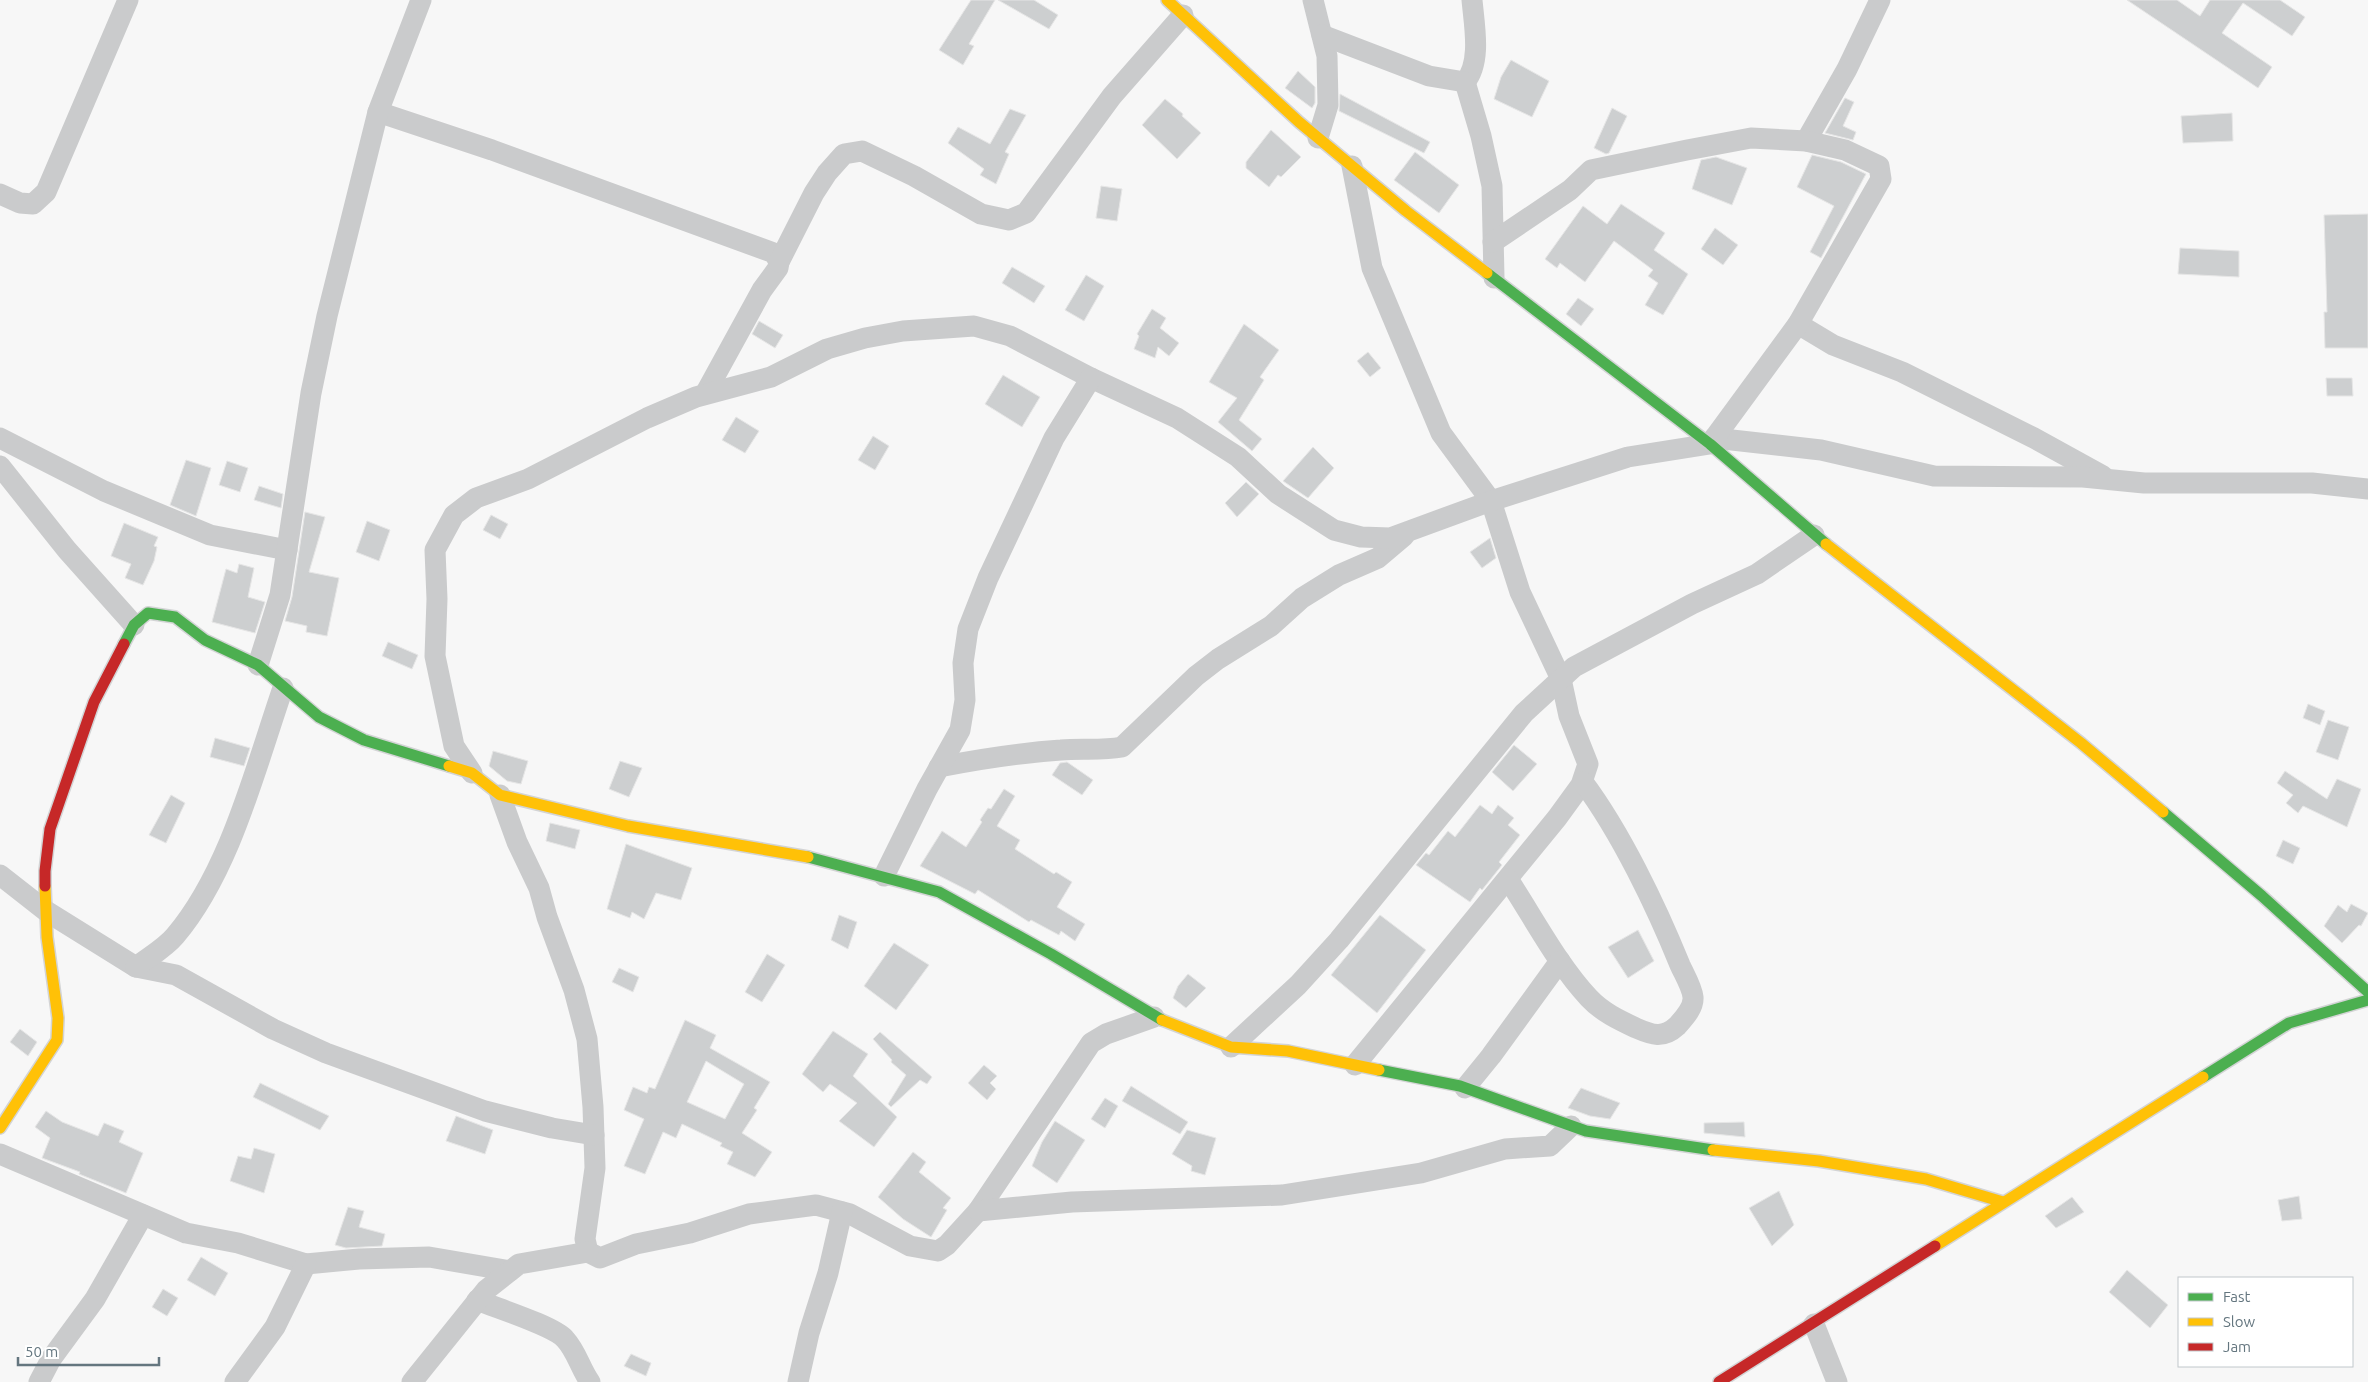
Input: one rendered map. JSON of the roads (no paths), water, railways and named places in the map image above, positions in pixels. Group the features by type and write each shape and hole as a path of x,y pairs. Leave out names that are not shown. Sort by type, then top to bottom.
{"street":[{"path":"0,194 20,203 33,204 46,192 128,0"},
{"path":"258,665 280,595 311,393 327,316 378,112 421,0"},
{"path":"1167,0 1318,138 1406,211 1712,441 1814,536 2081,743 2262,896 2368,992"},
{"path":"1313,0 1327,56 1328,105 1318,138"},
{"path":"1465,82 1470,76 1475,56 1472,0"},
{"path":"1806,141 1847,70 1880,0"},
{"path":"705,394 762,290 778,268 779,262 814,193 827,173 844,154 862,151 981,214 1009,220 1026,213 1112,96 1183,15"},
{"path":"1322,36 1428,76 1465,82"},
{"path":"1465,82 1481,136 1492,186 1494,278"},
{"path":"378,112 492,150 774,253 779,262"},
{"path":"1493,242 1570,190 1591,170 1751,138 1806,141 1845,150 1879,166 1881,179 1798,324 1712,441"},
{"path":"1352,166 1372,268 1441,433 1491,500 1520,592 1562,679 1570,716 1588,764 1582,782 1557,818 1356,1065"},
{"path":"1798,324 1833,345 1902,372 2034,438 2110,480"},
{"path":"2003,1202 1916,1177 1818,1161 1694,1148 1586,1131 1465,1088 1288,1051 1231,1047 1154,1017 1051,954 939,892 825,860 628,826 500,794 472,773 454,746 435,656 436,550 454,515 476,498 528,479 647,418 705,394 771,377 828,350 865,338 903,331 974,326 1010,336 1091,378 1177,418 1238,457 1278,494 1334,530 1361,537 1390,538 1491,500 1628,458 1712,441 1821,450 1934,476 2083,477 2144,483 2312,484 2368,488"},
{"path":"884,876 939,767 960,730 965,700 963,663 968,629 988,578 1054,438 1091,378"},
{"path":"0,438 104,491 210,535 287,550"},
{"path":"0,466 67,550 134,624"},
{"path":"939,767 998,756 1064,750 1107,750 1122,747 1196,676 1218,659 1271,626 1302,598 1339,575 1378,558 1411,530"},
{"path":"1231,1047 1298,985 1339,940 1524,713 1574,667 1692,604 1757,574 1814,536"},
{"path":"0,1128 57,1040 58,1018 47,937 46,911 45,871 50,829 94,702 134,624 148,613 175,618 205,640 258,665 283,688 319,716 364,740 472,773"},
{"path":"136,967 174,938 209,890 240,812 283,688"},
{"path":"1508,879 1560,961 1589,999 1613,1017 1651,1035 1661,1036 1670,1032 1691,1008 1693,996 1668,933 1607,816 1582,782"},
{"path":"500,794 517,842 539,888 547,917 574,990 586,1039 595,1168 584,1239 588,1252"},
{"path":"0,875 46,911 136,967 176,975 273,1030 326,1053 431,1093 485,1111 552,1128 594,1135"},
{"path":"1465,1088 1560,961"},
{"path":"1719,1382 2290,1023 2368,1000"},
{"path":"412,1382 486,1290 519,1264 588,1252 600,1258 636,1244 690,1233 749,1214 816,1205 850,1214 910,1246 938,1251 947,1246 978,1211 1091,1043 1106,1034 1154,1017"},
{"path":"978,1211 1072,1202 1282,1195 1421,1173 1505,1150 1550,1146 1571,1126"},
{"path":"0,1154 186,1233 238,1244 306,1264 359,1258 429,1257 510,1271"},
{"path":"798,1382 809,1333 828,1273 842,1212"},
{"path":"39,1382 50,1359 95,1299 143,1215"},
{"path":"235,1382 275,1327 306,1264"},
{"path":"477,1300 552,1328 564,1337 577,1353 590,1382"},
{"path":"1814,1324 1837,1381"}]}
